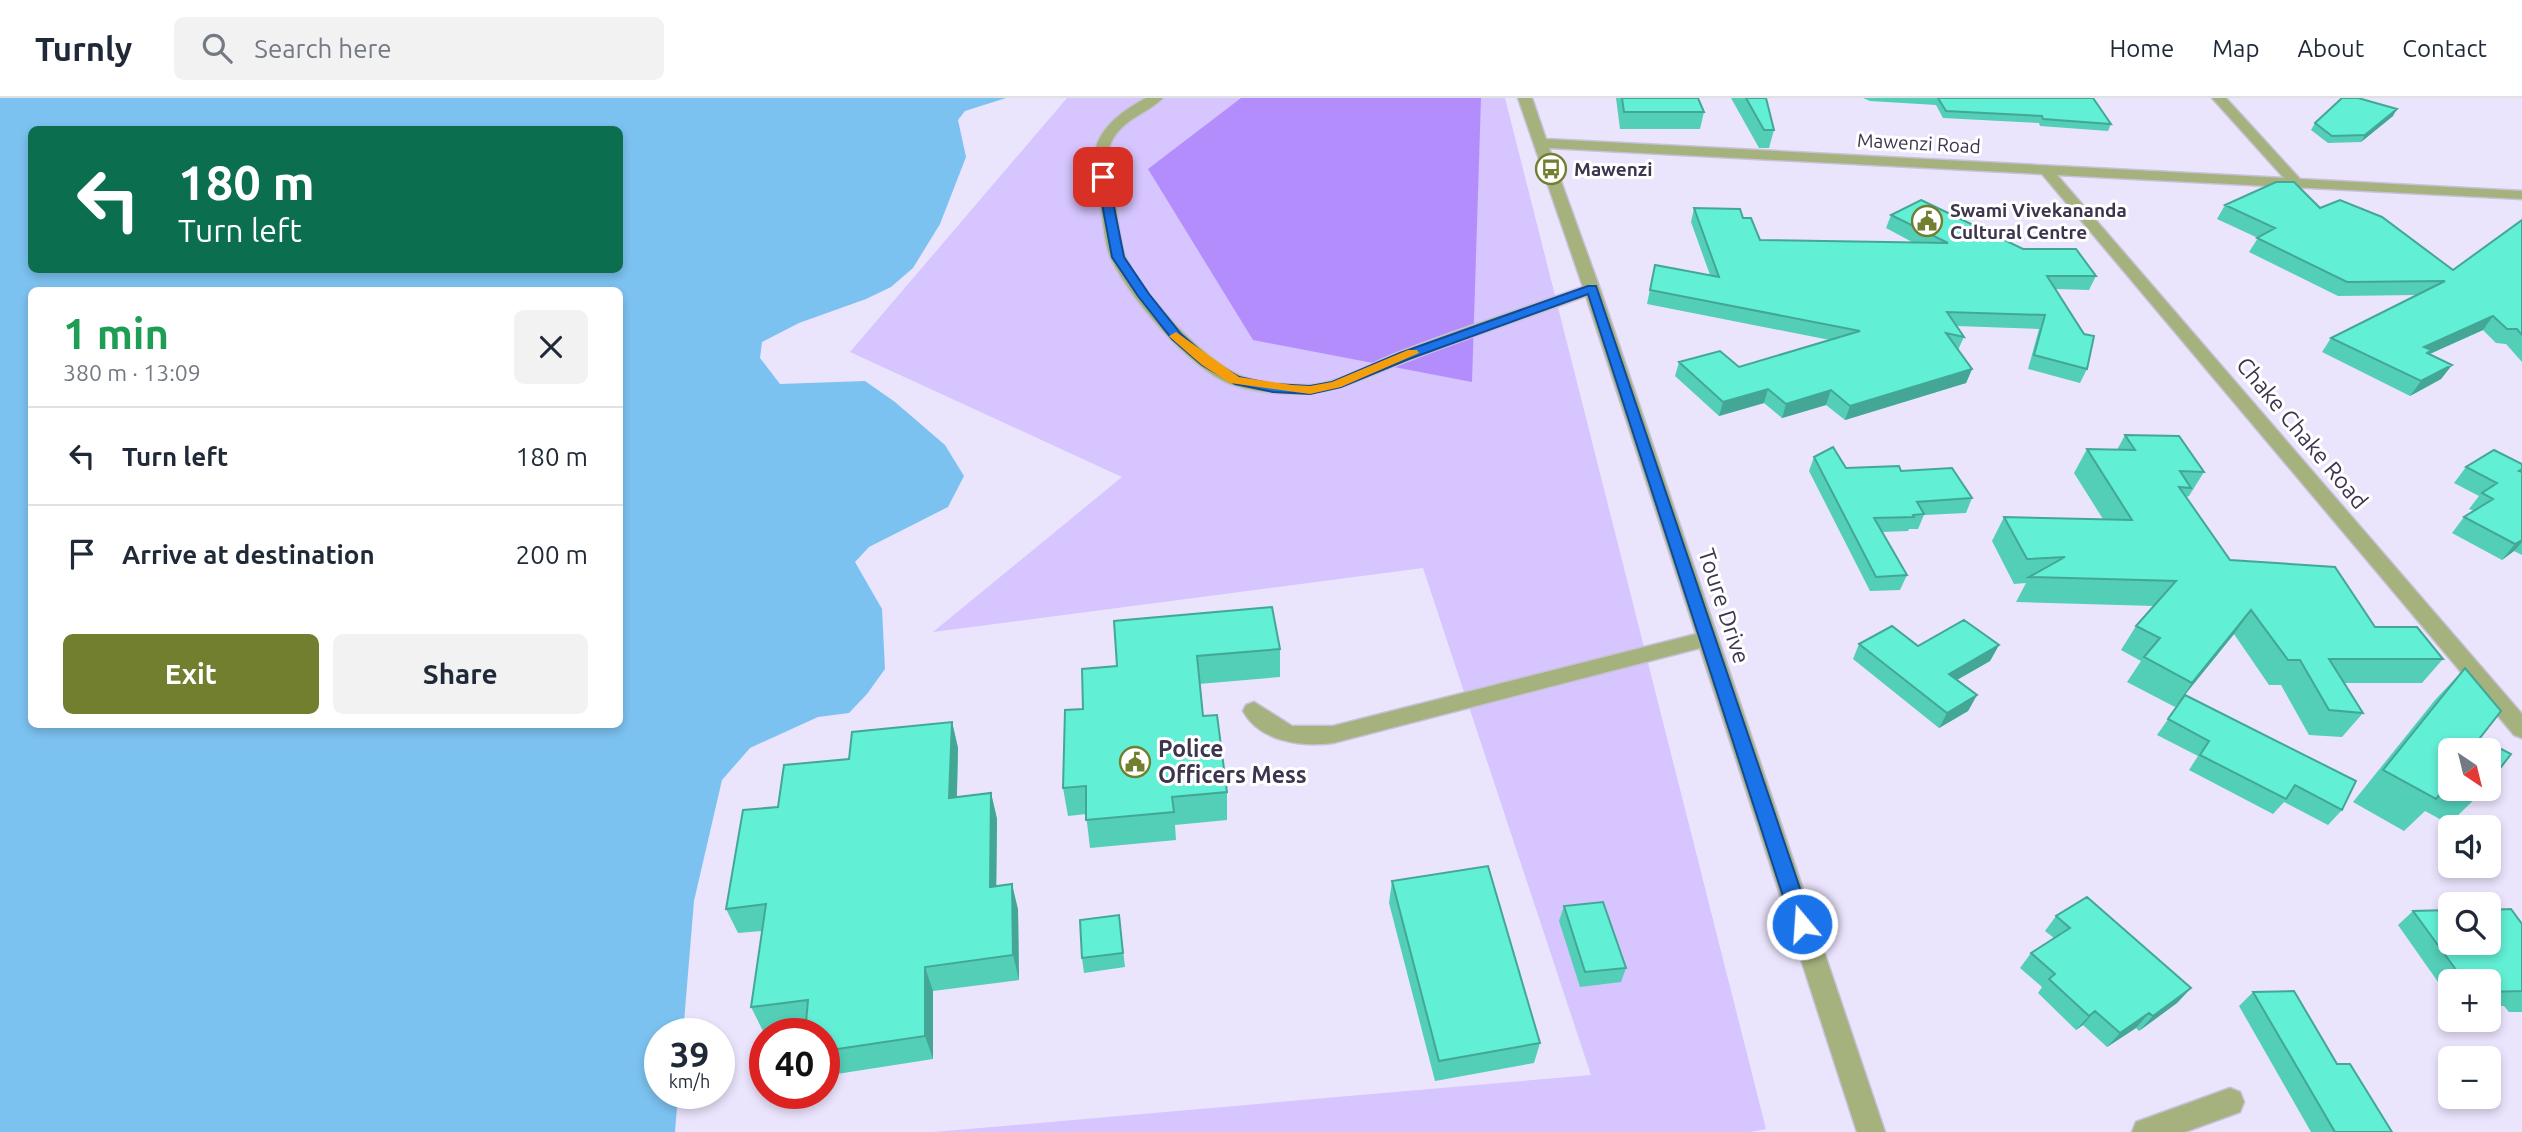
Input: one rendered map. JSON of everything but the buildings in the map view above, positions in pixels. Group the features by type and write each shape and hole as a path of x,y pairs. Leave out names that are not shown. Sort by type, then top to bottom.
{"street":[{"path":"1156,98 1132,111 1115,127 1103,145 1103,177 1118,257 1144,296 1177,337 1207,362 1235,380 1273,388 1310,390 1336,385 1404,356 1592,289"},
{"name":"Toure Drive","path":"1525,98 1592,289 1871,1132"},
{"path":"2219,98 2295,182"},
{"name":"Mawenzi Road","path":"1540,143 2522,194"},
{"name":"Chake Chake Road","path":"2045,169 2522,729"},
{"path":"1254,711 1280,729 1295,735 1331,734 1480,700 1613,661 1707,639"},
{"path":"2146,1132 2230,1102"}],"shaded area":[{"path":"1067,98 1505,98 1766,1129 1750,1132 934,1132 1591,1075 1423,568 933,632 1122,477 850,352"},
{"path":"1241,98 1481,98 1472,382 1253,340 1148,169"}],"water":[{"path":"0,98 1006,98 965,111 958,120 966,157 940,224 913,268 891,287 799,323 762,342 760,358 780,384 865,381 895,402 945,445 964,476 948,507 869,547 855,562 882,609 885,669 867,694 849,713 818,717 750,748 722,780 694,901 684,1018 644,1018 644,1109 677,1109 675,1132 0,1132"}],"slow traffic":[{"path":"1176,336 1207,362 1235,380 1273,388 1310,390 1336,385 1413,353"}],"place":[{"name":"Mawenzi","path":"1551,169"},
{"name":"Swami Vivekananda Cultural Centre","path":"1927,221"},
{"name":"Police Officers Mess","path":"1135,762"}],"route":[{"path":"1103,177 1118,257 1144,296 1177,337 1207,362 1235,380 1273,388 1310,390 1336,385 1404,356 1592,289 1802,924"}]}
